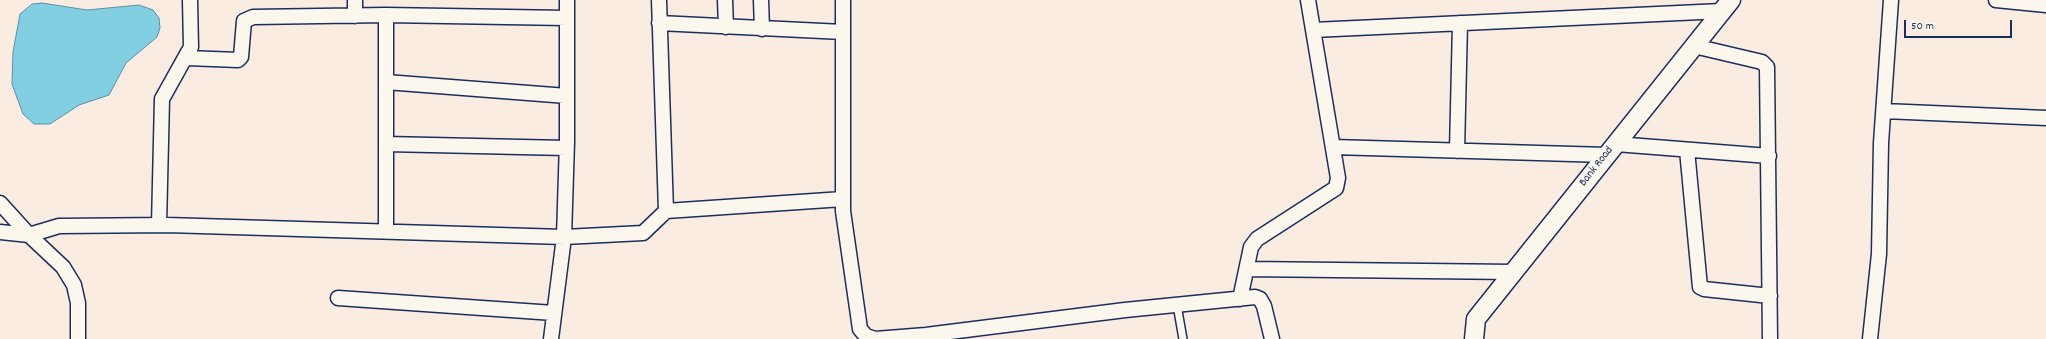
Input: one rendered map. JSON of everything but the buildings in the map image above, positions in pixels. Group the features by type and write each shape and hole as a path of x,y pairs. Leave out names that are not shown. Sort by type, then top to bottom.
{"street":[{"path":"159,225 162,99 167,88 187,58 191,47 190,0"},
{"path":"355,0 355,16"},
{"path":"551,339 564,236 567,96 567,0"},
{"path":"659,0 666,211"},
{"path":"725,0 726,27"},
{"path":"761,0 762,28"},
{"path":"843,0 842,211 860,329 866,336 876,339 926,337 1125,310 1255,297 1260,299 1264,306 1272,339"},
{"path":"1240,299 1252,247 1257,240 1336,188 1338,178 1308,0"},
{"path":"1870,339 1879,254 1881,143 1891,0"},
{"path":"1996,0 2046,5"},
{"path":"1313,30 1460,23 1726,6"},
{"name":"Bank Road","path":"1474,339 1476,319 1726,6"},
{"path":"187,58 238,60 240,58 244,21 248,18 386,15 567,18"},
{"path":"386,15 386,231"},
{"path":"660,23 843,32"},
{"path":"1457,151 1460,23"},
{"path":"1694,46 1762,62 1767,67 1770,339"},
{"path":"386,82 567,96"},
{"path":"1884,111 2046,118"},
{"path":"386,144 566,148"},
{"path":"1333,147 1457,151 1687,150 1769,156"},
{"path":"1687,150 1700,287 1704,289 1770,296"},
{"path":"0,232 28,235 59,226 159,225 564,236 643,233 666,211 843,199"},
{"path":"0,203 28,235 63,267 74,285 78,303 78,339"},
{"path":"1247,269 1514,272"},
{"path":"338,298 554,313"}],"lane":[{"path":"1177,305 1183,339"}],"water":[{"path":"42,3 87,10 139,5 153,10 159,18 160,28 157,37 126,63 109,95 79,105 50,124 34,124 23,114 12,84 13,52 20,14 32,4"}]}
